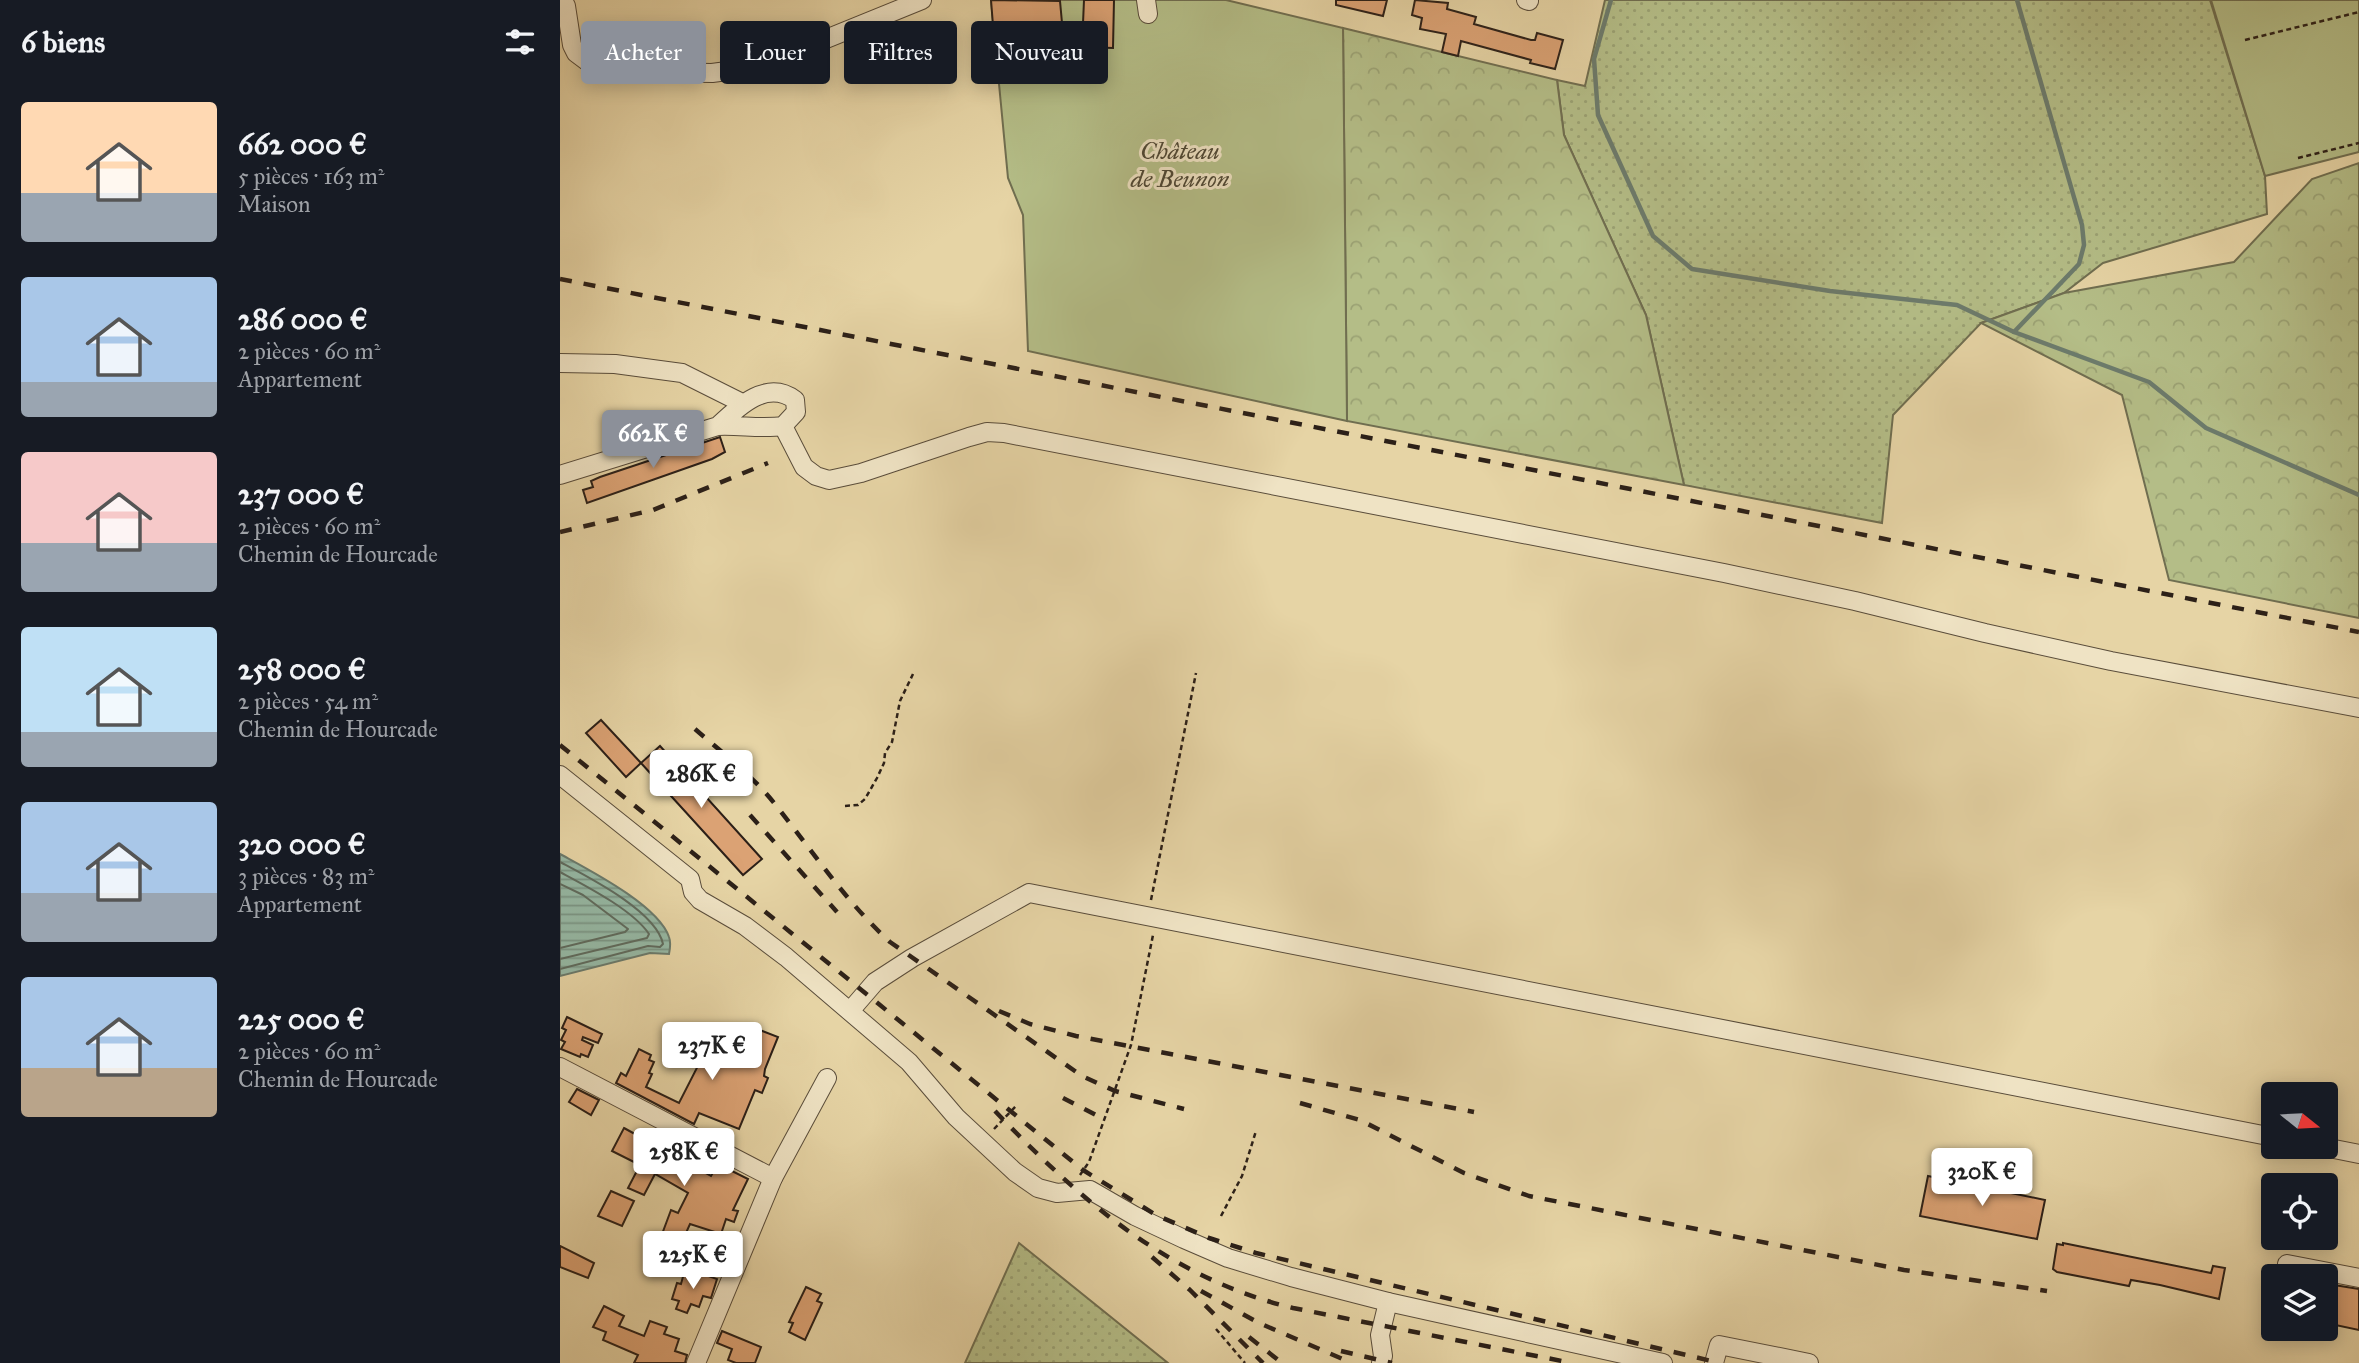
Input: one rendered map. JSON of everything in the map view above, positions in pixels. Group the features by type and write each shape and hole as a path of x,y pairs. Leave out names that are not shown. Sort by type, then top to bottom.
{"street":[{"path":"563,0 572,45 576,53 588,62 602,67 653,72 712,73 757,66 922,0"},
{"path":"560,363 615,364 682,373 742,403"},
{"path":"560,475 719,426 743,425 765,429 783,426 796,412 795,400 786,393 768,392 742,403 719,426"},
{"path":"783,426 804,467 816,476 829,480 861,473 987,432 1004,433 1737,576 2111,661 2359,708"},
{"path":"560,775 690,879 693,891 700,900 745,926 850,1011 909,1062 956,1117 1015,1172 1038,1188 1057,1193 1081,1189 1099,1195 1135,1216 1228,1258 1388,1302 1663,1363"},
{"path":"850,1011 875,982 912,958 1029,893 2261,1135"},
{"path":"560,1067 773,1178"},
{"path":"696,1363 773,1178 827,1078"},
{"path":"2338,1150 2359,1154"},
{"path":"2338,1274 2359,1278"},
{"path":"1381,1363 1383,1356 1380,1335 1388,1302"},
{"path":"1714,1363 1718,1345 1809,1363"}],"path":[{"path":"2245,40 2359,12"},
{"path":"2298,158 2359,143"},
{"path":"1081,1189 1075,1182 1089,1162 1131,1045 1196,673"},
{"path":"845,806 858,805 874,785 885,753 892,742 900,701 913,674"},
{"path":"982,1141 1016,1106"},
{"path":"1221,1216 1242,1176 1256,1131"},
{"path":"1216,1329 1245,1363"}],"green space":[{"name":"Château de Beunon","path":"991,0 1226,0 1343,28 1347,421 1028,351 1023,215 1008,178 999,84 1108,84 1108,21 993,21"},
{"path":"1605,0 2210,0 2265,176 2267,214 2103,263 2064,293 1981,323 1893,415 1882,523 1684,485 1646,315 1564,135 1557,80 1585,86"},
{"path":"2211,0 2359,0 2359,152 2265,176"},
{"path":"1343,28 1557,80 1564,135 1646,315 1684,485 1347,421"},
{"path":"2359,163 2359,618 2169,580 2122,395 1981,323 2064,293 2234,262 2312,179"},
{"path":"1019,1243 1168,1363 965,1363"}],"water":[{"path":"560,854 621,890 651,913 669,937 669,954 650,953 560,976"}],"building":[{"path":"991,0 1060,1 1062,21 993,21"},
{"path":"1084,0 1114,0 1113,48 1108,48 1108,21 1083,21"},
{"path":"1336,0 1387,0 1383,16 1336,5"},
{"path":"1415,0 1448,3 1447,9 1476,17 1474,24 1531,40 1535,40 1537,33 1563,40 1555,69 1461,41 1458,56 1442,52 1446,34 1420,29 1422,18 1412,15"},
{"path":"720,437 725,452 712,459 587,503 583,490 593,487 591,481"},
{"path":"601,720 641,763 626,777 586,733"},
{"path":"660,746 762,859 743,875 641,763"},
{"path":"567,1017 602,1034 598,1043 583,1037 582,1040 593,1045 588,1057 581,1054 580,1057 561,1049 565,1042 561,1040 566,1030 562,1028"},
{"path":"749,1026 778,1037 765,1069 764,1076 768,1078 762,1093 755,1090 739,1129 699,1113 694,1124 616,1083 621,1073 626,1076 639,1049 651,1055 649,1060 654,1062 646,1087 679,1103 705,1052 735,1064"},
{"path":"577,1089 599,1100 591,1115 569,1102"},
{"path":"624,1128 711,1176 718,1164 748,1179 733,1210 738,1211 734,1222 726,1219 721,1234 690,1224 677,1253 658,1245 671,1210 678,1213 688,1193 655,1174 644,1195 628,1188 640,1165 612,1151"},
{"path":"1928,1176 2045,1200 2037,1239 1920,1216"},
{"path":"611,1191 634,1201 622,1226 598,1216"},
{"path":"2057,1244 2211,1273 2213,1266 2225,1268 2219,1299 2131,1280 2129,1286 2057,1272 2053,1269"},
{"path":"560,1246 594,1263 588,1278 560,1267"},
{"path":"684,1273 699,1278 700,1273 717,1279 711,1298 703,1296 699,1307 691,1304 687,1313 676,1309 679,1301 672,1299 677,1283 681,1284"},
{"path":"2338,1286 2359,1289 2359,1330 2338,1326"},
{"path":"806,1287 821,1294 817,1301 822,1303 805,1340 789,1332 793,1323 789,1322"},
{"path":"604,1306 624,1316 619,1326 644,1336 650,1321 667,1327 664,1334 679,1339 675,1351 687,1355 685,1363 634,1363 638,1355 603,1340 606,1332 593,1327"},
{"path":"722,1331 761,1347 755,1363 728,1360 732,1349 717,1343"}],"waterway":[{"path":"1611,0 1594,59 1598,115 1653,236 1692,269 1830,291 1957,305 2014,332"},
{"path":"2017,0 2082,225 2084,245 2079,264 2014,332 2149,382 2206,428 2359,495"}],"railway":[{"path":"560,279 2359,632"},
{"path":"560,532 653,510 768,463"},
{"path":"695,729 761,788 842,890 890,942 1082,1076 1115,1091 1184,1109"},
{"path":"560,745 1083,1170 1156,1215 1209,1238 1256,1253 1720,1363"},
{"path":"750,815 837,912"},
{"path":"999,1011 1030,1024 1076,1036 1474,1112"},
{"path":"1063,1098 1104,1119"},
{"path":"1300,1103 1360,1120 1464,1173 1529,1196 1904,1270 2047,1291"},
{"path":"995,1111 1060,1176 1094,1205 1167,1256 1206,1277 1248,1295 1293,1308 1572,1363"},
{"path":"1152,1257 1190,1290 1263,1363"},
{"path":"1201,1291 1259,1323 1352,1363"},
{"path":"1249,1337 1282,1363"},
{"path":"1341,1351 1392,1363"}]}
